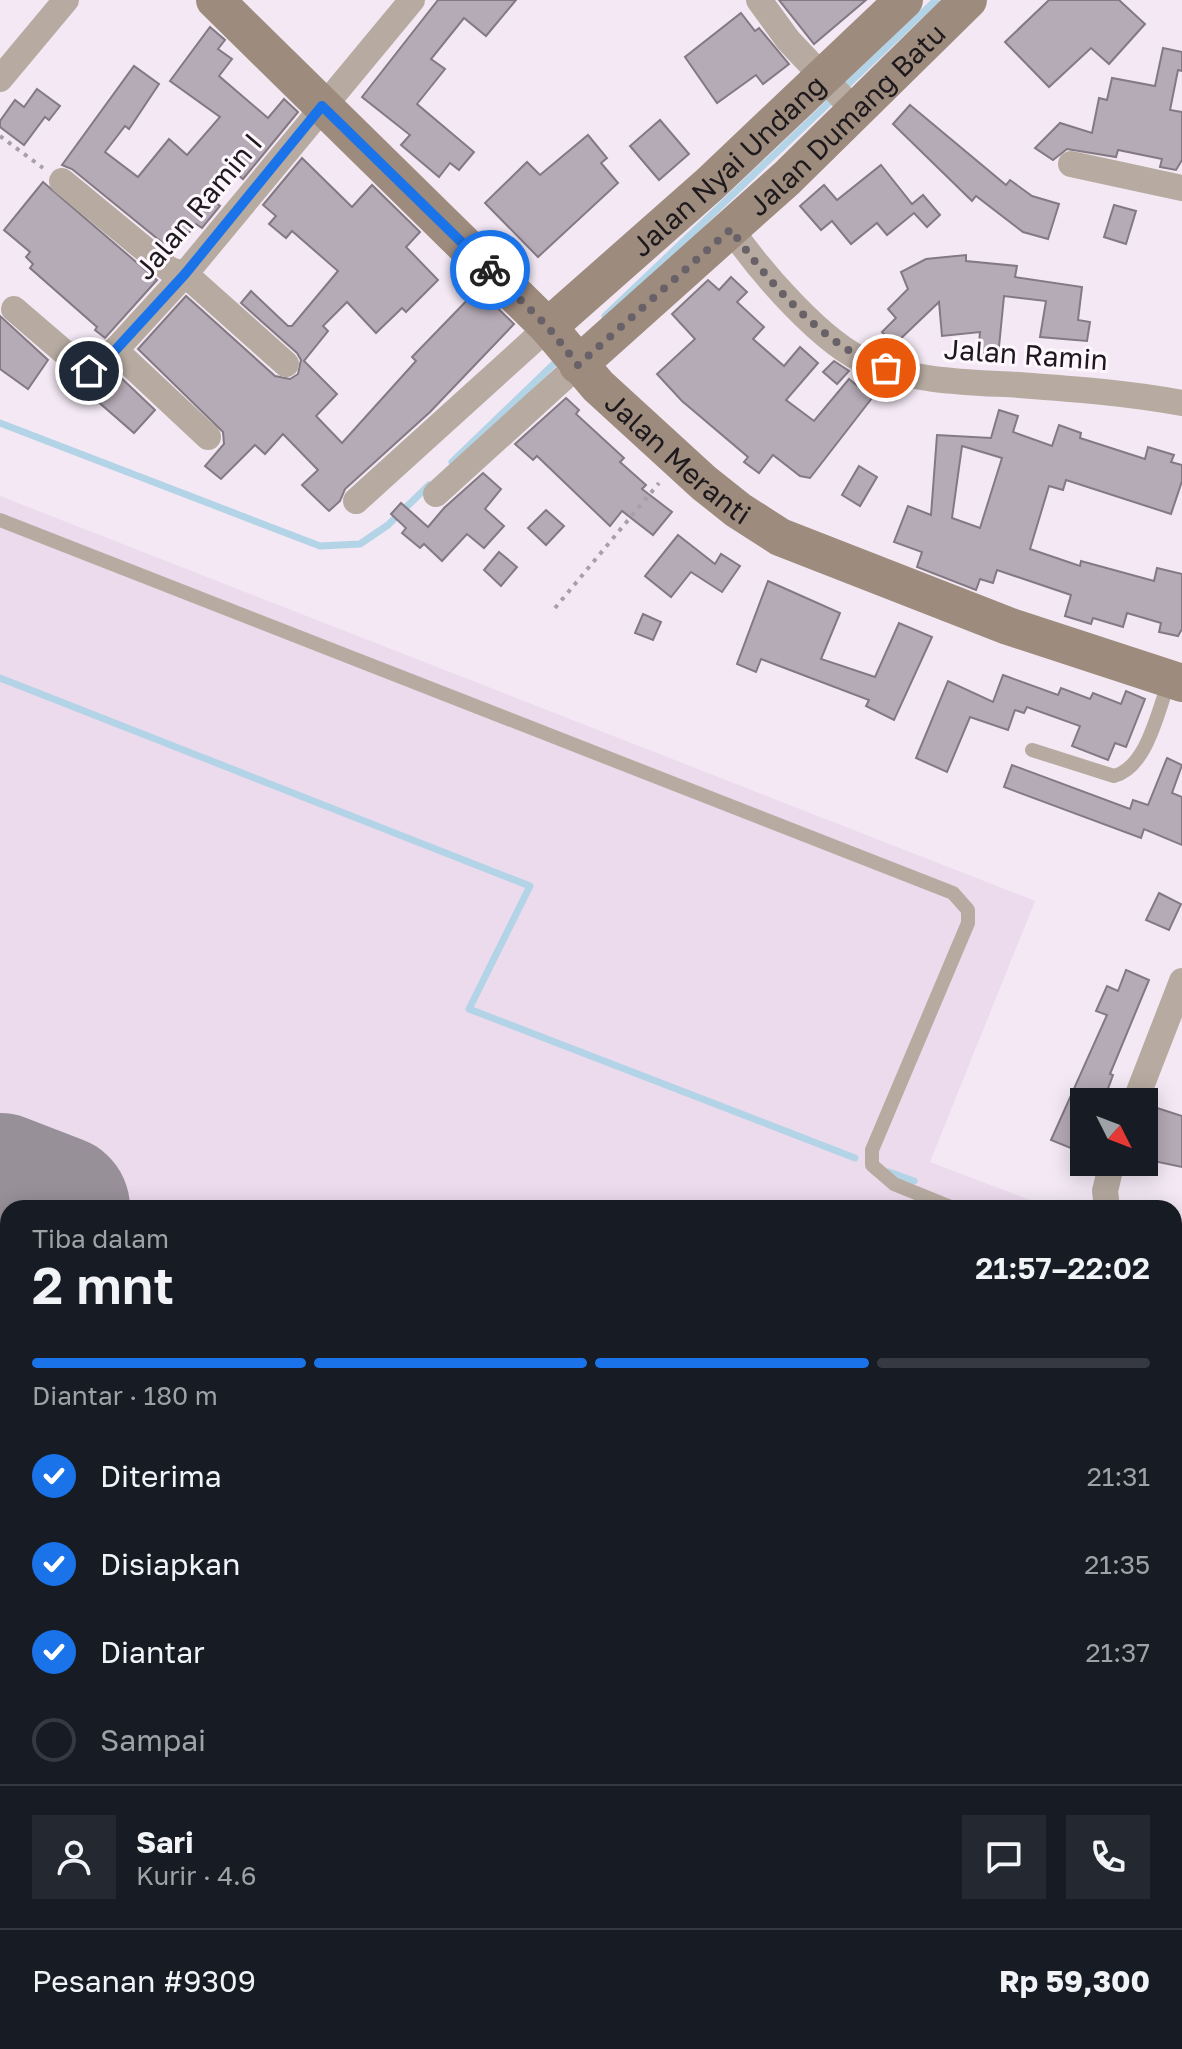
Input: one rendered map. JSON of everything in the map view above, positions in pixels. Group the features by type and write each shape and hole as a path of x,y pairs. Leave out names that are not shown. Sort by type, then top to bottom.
{"street":[{"path":"0,79 66,0"},
{"name":"Jalan Meranti","path":"215,0 563,346 680,460 738,510 780,537 1008,626 1176,681"},
{"name":"Jalan Ramin I","path":"14,309 85,370 99,368 185,274 412,0"},
{"path":"759,0 788,40 839,95"},
{"name":"Jalan Nyai Undang","path":"563,346 839,95 904,0"},
{"name":"Jalan Dumang Batu","path":"563,346 731,229 839,95 968,0"},
{"path":"1071,164 1182,188"},
{"path":"62,181 170,270 185,274 286,364"},
{"name":"Jalan Ramin","path":"731,229 769,279 836,342 867,362 930,379 1104,392 1182,403"},
{"path":"436,494 563,346"},
{"path":"356,501 563,346"},
{"path":"115,350 208,437"},
{"path":"1140,1088 1182,981"},
{"path":"1106,1200 1109,1176"}],"lane":[{"path":"0,520 953,893 968,910 968,923 872,1150 872,1165 894,1184 933,1200"},
{"path":"1032,750 1114,776 1124,773 1141,753 1176,681"}],"path":[{"path":"0,136 62,181"},
{"path":"555,608 680,460"}],"shaded area":[{"path":"0,496 1035,901 930,1162 1030,1200 0,1200"}],"building":[{"path":"438,0 516,0 486,36 464,18 431,59 445,69 417,104 474,152 459,170 450,163 439,177 401,145 410,135 362,97"},
{"path":"779,0 866,0 814,44"},
{"path":"1049,0 1119,0 1145,24 1109,64 1091,48 1049,87 1005,42"},
{"path":"741,13 755,31 759,28 789,64 763,84 756,75 717,103 685,57"},
{"path":"210,27 225,40 218,49 232,59 219,76 268,118 284,99 298,112 243,179 226,166 204,193 220,206 202,228 196,224 179,245 169,237 164,244 72,169 62,165 134,66 159,84 129,129 125,126 105,152 138,177 169,139 187,155 220,117 170,81"},
{"path":"1163,48 1182,52 1182,71 1178,70 1170,110 1182,112 1182,160 1176,170 1160,167 1162,159 1118,150 1116,157 1067,149 1053,160 1035,148 1060,123 1092,133 1099,98 1107,100 1112,78 1155,86"},
{"path":"37,89 60,106 49,120 45,117 24,145 0,127 0,121 15,100 24,107"},
{"path":"910,105 1006,185 1010,180 1032,196 1059,204 1048,239 1023,232 976,196 972,201 893,124"},
{"path":"660,120 689,154 659,180 630,146"},
{"path":"588,135 607,158 601,163 618,183 538,257 485,203 527,162 540,175"},
{"path":"302,158 352,207 372,185 420,232 406,247 438,280 406,312 402,308 376,333 347,302 323,326 328,331 304,361 337,394 316,416 342,443 416,361 412,357 478,289 514,324 430,412 345,489 340,501 329,511 302,485 318,470 283,434 265,454 255,445 221,479 205,466 224,444 223,432 138,349 186,296 275,376 290,379 298,374 301,360 297,353 241,303 251,291 288,326 292,326 338,271 292,231 286,238 269,224 276,216 263,205"},
{"path":"881,165 912,204 923,195 940,215 927,227 914,213 887,235 877,223 851,244 832,221 821,230 800,206 824,185 837,200"},
{"path":"43,182 157,280 105,338 95,330 97,327 30,268 33,264 26,257 30,252 4,230"},
{"path":"1114,205 1136,211 1126,244 1104,237"},
{"path":"966,255 966,261 1017,266 1015,277 1082,287 1078,320 1090,322 1087,341 1040,337 1046,301 1004,296 998,357 978,355 980,332 942,336 939,302 894,345 882,332 896,318 888,309 908,289 901,272 926,259"},
{"path":"731,277 747,292 737,302 764,327 753,339 784,366 800,347 818,363 786,400 814,421 849,379 872,398 810,478 800,476 773,455 759,473 744,462 748,457 682,401 657,374 695,339 672,314 708,280 719,290"},
{"path":"0,316 48,360 28,389 0,369"},
{"path":"834,361 849,371 837,384 823,372"},
{"path":"116,373 155,410 134,433 87,392"},
{"path":"566,398 579,410 576,414 624,458 620,462 646,485 642,489 672,512 653,535 622,511 610,526 537,456 533,460 515,444"},
{"path":"999,410 1018,416 1013,432 1052,446 1059,425 1081,433 1080,438 1145,459 1148,447 1174,455 1171,462 1182,465 1182,481 1171,514 1066,480 1063,490 1049,486 1030,549 1080,566 1081,561 1154,581 1157,568 1182,574 1182,629 1178,636 1159,632 1161,623 1127,613 1123,627 1093,618 1091,624 1065,616 1071,595 997,570 993,583 980,579 976,590 917,567 922,552 894,542 908,506 931,515 937,435 991,438","holes":["962,446 1002,458 980,528 952,518"]},
{"path":"859,466 877,477 860,506 842,495"},
{"path":"483,473 501,489 485,509 504,526 484,548 467,534 442,561 424,544 420,548 402,533 406,528 391,514 401,503 428,527"},
{"path":"546,510 564,526 546,545 528,528"},
{"path":"678,535 715,564 721,554 740,566 722,592 691,572 671,597 645,576"},
{"path":"499,552 517,567 501,586 484,570"},
{"path":"768,581 840,613 821,659 875,677 899,623 932,637 894,720 866,706 869,700 761,659 756,672 737,664"},
{"path":"643,614 661,622 653,640 635,633"},
{"path":"1003,675 1058,695 1061,688 1090,699 1093,693 1121,704 1126,691 1145,699 1126,747 1115,743 1108,760 1072,746 1080,726 1027,707 1024,713 1015,710 1008,730 970,717 947,772 916,758 948,681 993,702"},
{"path":"1167,758 1182,765 1172,793 1182,797 1182,845 1144,829 1141,838 1004,787 1012,765 1130,809 1133,800 1148,805"},
{"path":"1159,893 1181,904 1169,930 1146,920"},
{"path":"1126,970 1149,980 1110,1074 1113,1075 1108,1088 1074,1088 1107,1015 1096,1011 1107,986 1118,991"},
{"path":"1070,1098 1070,1148 1051,1140"},
{"path":"1158,1108 1182,1116 1182,1167 1158,1162"}],"waterway":[{"path":"842,90 936,0"},
{"path":"605,316 834,98"},
{"path":"452,462 561,357"},
{"path":"0,423 320,546 360,544 388,525 429,485"},
{"path":"0,678 530,886 469,1009 855,1158"},
{"path":"889,1172 914,1181"}],"runway":[{"path":"0,1186 36,1200"}],"way so far":[{"path":"490,270 548,327 578,365 731,229 769,279 836,342 867,362 886,368"}],"route":[{"path":"89,371 99,368 185,274 322,106 490,270"}]}
